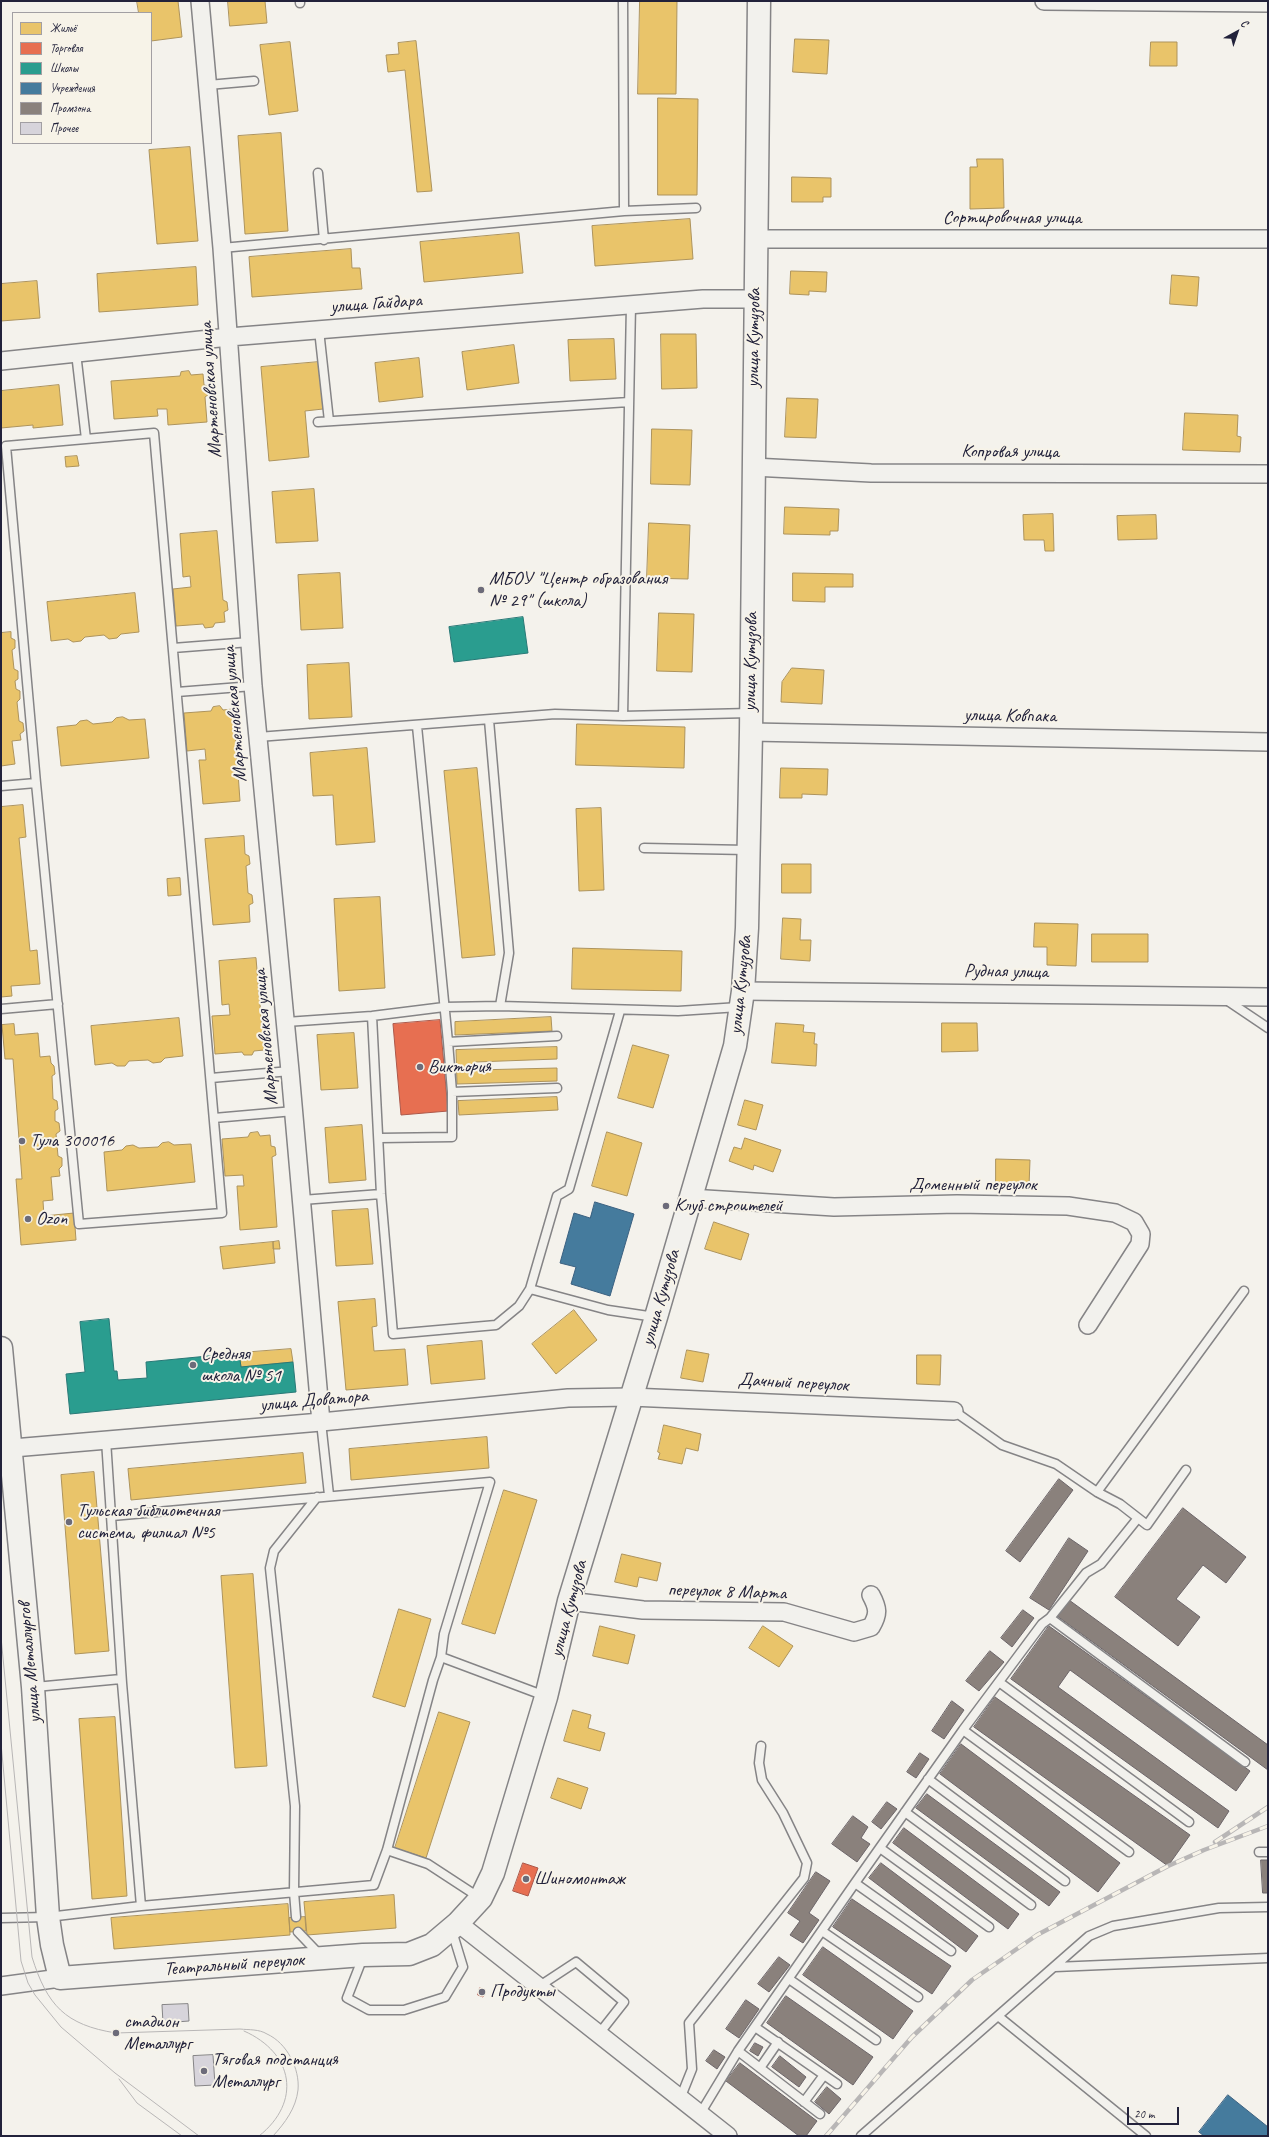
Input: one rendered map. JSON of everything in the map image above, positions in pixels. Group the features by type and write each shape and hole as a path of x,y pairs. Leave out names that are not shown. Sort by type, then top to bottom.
{"main road":[{"name":"улица Кутузова","path":"454,1926 481,1898 493,1873 546,1697 569,1600 656,1317 735,1046 741,999 746,928 751,722 754,299 759,1"},
{"name":"улица Металлургов","path":"1,1348 5,1448 33,1687 48,1917 52,1945 60,1978"},
{"name":"Театральный переулок","path":"60,1978 363,1955 409,1954 432,1944 454,1926"}],"street":[{"name":"Мартеновская улица","path":"200,1 229,337 253,686 286,1022 321,1422"},
{"path":"1044,1 1268,3"},
{"name":"Сортировочная улица","path":"756,239 1268,239"},
{"name":"улица Гайдара","path":"1,361 229,337 703,299 754,299"},
{"name":"Копровая улица","path":"753,467 871,473 1268,474"},
{"name":"улица Ковпака","path":"751,722 1268,742"},
{"name":"Рудная улица","path":"741,999 1219,995 1268,997"},
{"name":"Доменный переулок","path":"690,1198 834,1207 957,1204 1068,1206 1115,1213 1134,1222 1141,1234 1140,1244 1088,1326"},
{"name":"улица Доватора","path":"5,1448 321,1422 568,1398 631,1397"},
{"name":"Дачный переулок","path":"631,1397 954,1411"},
{"name":"переулок 8 Марта","path":"569,1600 643,1610 784,1612 854,1632 871,1627 877,1617 877,1607 871,1595"},
{"path":"454,1926 538,1987 728,2136"},
{"name":"Театральный переулок","path":"1,1986 60,1978"}],"lane":[{"path":"623,1 624,211"},
{"path":"208,85 254,81"},
{"path":"318,173 324,240"},
{"path":"222,248 324,240 624,211 696,208"},
{"path":"623,716 632,305"},
{"path":"319,330 329,422"},
{"path":"76,354 86,439"},
{"path":"318,422 629,402"},
{"path":"154,434 222,1213 80,1224 36,783 6,446 86,439 154,434"},
{"path":"173,648 250,642"},
{"path":"177,692 253,686"},
{"path":"258,737 417,726 555,714 751,722"},
{"path":"489,720 508,953 500,1006"},
{"path":"380,1138 452,1137 452,1092 448,1042 417,726"},
{"path":"1,786 36,783"},
{"path":"644,848 747,850"},
{"path":"1219,995 1268,1028"},
{"path":"286,1022 372,1016 444,1007 500,1006 620,1011 678,1011 741,999"},
{"path":"1,1009 58,1004"},
{"path":"372,1016 380,1138 381,1194 393,1334 496,1325 519,1306 530,1289 558,1196 569,1189 620,1011"},
{"path":"448,1042 557,1036"},
{"path":"211,1078 290,1071"},
{"path":"452,1092 557,1088"},
{"path":"214,1118 294,1111"},
{"path":"302,1200 381,1194"},
{"path":"530,1289 608,1310 656,1317"},
{"path":"1097,1492 1244,1291"},
{"path":"954,1411 1002,1446 1056,1464 1097,1492 1120,1504 1147,1525 1186,1470"},
{"path":"321,1422 329,1496"},
{"path":"106,1440 122,1679 141,1906"},
{"path":"1,1918 48,1917 141,1906 374,1885 387,1850 433,1680 441,1657 444,1634 490,1482 112,1516"},
{"path":"296,1917 294,1892 295,1806 270,1568 274,1552 317,1497"},
{"path":"700,2114 755,2026 963,1730 1042,1624 1050,1618 1086,1573 1101,1564 1138,1518"},
{"path":"1050,1618 1245,1762"},
{"path":"441,1657 546,1697"},
{"path":"33,1687 122,1679"},
{"path":"999,1682 1189,1822"},
{"path":"963,1730 1129,1852"},
{"path":"680,2099 692,2069 689,2023 768,1925 804,1878 806,1872 807,1863 783,1813 762,1780 759,1764 761,1746"},
{"path":"928,1779 1065,1881"},
{"path":"906,1812 1031,1905"},
{"path":"880,1848 989,1928"},
{"path":"387,1850 428,1864 481,1898"},
{"path":"855,1883 951,1951"},
{"path":"861,2136 1089,1936 1112,1926 1219,1908 1268,1907"},
{"path":"363,1955 347,1998 369,2010 404,2010 444,1997 463,1967 454,1926"},
{"path":"822,1931 918,1997"},
{"path":"298,1932 324,1958"},
{"path":"1055,1966 1268,1958"},
{"path":"538,1987 576,1962 624,2002 598,2035"},
{"path":"788,1979 876,2040"},
{"path":"998,2016 1146,2136"},
{"path":"755,2026 837,2084"},
{"path":"760,2068 778,2042"},
{"path":"738,2051 820,2114"},
{"path":"804,2102 824,2074"}],"building: Жильё":[{"path":"137,1 178,1 182,37 152,41 152,12 139,12"},
{"path":"228,1 265,1 267,23 230,26"},
{"path":"640,1 677,1 676,94 638,94"},
{"path":"795,39 829,40 827,74 793,72"},
{"path":"416,41 432,191 417,192 405,70 388,72 386,55 399,54 398,43"},
{"path":"290,42 298,111 269,115 260,45"},
{"path":"1151,42 1177,42 1177,66 1150,66"},
{"path":"658,98 698,99 697,195 658,195"},
{"path":"281,133 288,231 245,234 238,136"},
{"path":"190,147 198,241 157,244 149,150"},
{"path":"977,159 1003,159 1004,208 970,209 970,167 977,167"},
{"path":"792,177 831,178 831,197 823,197 823,202 792,202"},
{"path":"690,219 693,259 595,266 592,226"},
{"path":"519,233 523,273 424,282 420,242"},
{"path":"351,249 352,268 360,268 362,289 252,297 249,257"},
{"path":"196,267 198,305 99,312 97,274"},
{"path":"791,271 827,272 826,292 809,291 809,295 790,294"},
{"path":"1172,275 1199,277 1197,306 1170,304"},
{"path":"37,281 40,318 1,321 1,284"},
{"path":"661,334 696,334 697,388 662,389"},
{"path":"614,339 616,379 570,381 568,340"},
{"path":"514,345 519,383 467,390 462,352"},
{"path":"419,358 423,397 379,402 375,363"},
{"path":"319,362 323,409 305,411 309,457 269,461 261,367"},
{"path":"189,371 191,375 203,374 204,385 208,386 209,394 205,397 207,422 168,425 167,409 157,409 158,416 114,419 111,381 180,376 181,372"},
{"path":"59,385 63,425 33,428 33,425 1,428 1,391"},
{"path":"787,398 818,399 816,438 785,437"},
{"path":"1185,413 1238,415 1237,436 1241,437 1240,452 1183,450"},
{"path":"652,429 692,430 690,485 651,484"},
{"path":"77,456 79,466 66,467 65,457"},
{"path":"314,489 318,541 276,543 272,492"},
{"path":"785,507 839,509 838,531 830,531 830,535 784,534"},
{"path":"1053,514 1054,551 1045,551 1044,540 1024,540 1023,515"},
{"path":"1156,515 1157,539 1118,540 1117,516"},
{"path":"649,523 690,525 688,579 647,578"},
{"path":"217,531 223,600 227,602 228,610 224,612 225,622 215,623 213,627 205,628 203,624 176,626 173,589 191,587 190,576 183,577 180,534"},
{"path":"340,573 343,628 301,630 298,575"},
{"path":"793,573 853,574 853,587 825,587 825,602 793,601"},
{"path":"135,593 139,632 121,634 117,638 109,639 104,635 85,637 81,641 73,642 68,639 51,641 47,602"},
{"path":"659,613 694,614 692,672 657,671"},
{"path":"11,632 11,638 15,640 15,648 12,650 14,669 18,671 18,679 15,681 16,689 20,691 20,699 17,702 19,721 23,723 24,731 20,734 21,740 12,741 15,764 1,766 1,633"},
{"path":"349,663 352,717 309,719 307,665"},
{"path":"792,668 824,670 822,704 781,702 782,682"},
{"path":"220,706 223,710 233,709 234,720 238,721 238,729 235,731 240,801 203,804 199,760 206,760 205,749 187,751 184,713 211,711 213,707"},
{"path":"123,717 129,720 145,719 149,758 61,766 57,727 76,725 80,721 87,720 93,724 112,722 116,718"},
{"path":"577,724 685,727 684,768 576,765"},
{"path":"367,748 375,842 336,845 333,795 313,796 310,753"},
{"path":"477,768 495,955 462,958 444,771"},
{"path":"781,768 828,769 827,795 802,794 802,798 780,798"},
{"path":"23,805 26,837 19,838 30,951 37,950 40,984 11,986 12,996 1,997 1,807"},
{"path":"601,808 604,890 579,891 576,809"},
{"path":"244,836 245,854 249,856 250,864 246,866 248,893 252,895 253,903 249,905 250,922 213,925 205,839"},
{"path":"782,864 811,864 811,893 782,893"},
{"path":"180,878 181,895 168,896 167,879"},
{"path":"380,897 385,988 339,991 334,899"},
{"path":"783,918 801,919 800,940 811,940 810,961 781,959"},
{"path":"1035,923 1078,924 1076,966 1047,965 1047,947 1034,947"},
{"path":"1092,934 1148,934 1148,962 1092,962"},
{"path":"573,948 682,951 681,991 572,989"},
{"path":"256,958 262,1028 266,1030 266,1037 263,1040 264,1050 254,1051 252,1055 244,1055 242,1052 215,1054 212,1016 230,1015 229,1004 222,1005 219,961"},
{"path":"551,1017 552,1031 455,1035 455,1022"},
{"path":"179,1018 183,1056 165,1058 161,1062 153,1063 148,1060 129,1061 125,1066 117,1066 112,1063 95,1065 91,1026"},
{"path":"776,1023 804,1025 803,1032 815,1033 814,1044 817,1044 816,1066 772,1063"},
{"path":"942,1023 977,1023 978,1051 942,1052"},
{"path":"14,1024 15,1035 38,1033 40,1057 50,1056 51,1063 54,1066 55,1074 52,1076 53,1099 57,1101 58,1109 55,1111 55,1121 59,1123 60,1131 56,1134 58,1156 62,1158 62,1166 59,1169 60,1176 51,1177 53,1200 43,1201 44,1216 74,1213 76,1240 21,1245 16,1179 22,1179 13,1059 5,1059 2,1025"},
{"path":"354,1033 358,1088 321,1090 317,1035"},
{"path":"633,1045 669,1055 653,1108 618,1098"},
{"path":"557,1047 557,1059 475,1062 475,1070 557,1068 557,1081 457,1084 456,1050"},
{"path":"557,1097 558,1110 459,1115 458,1101"},
{"path":"745,1100 763,1105 756,1130 738,1125"},
{"path":"362,1125 366,1180 329,1183 325,1128"},
{"path":"258,1132 260,1136 270,1135 271,1146 275,1147 276,1155 272,1157 277,1227 240,1230 237,1186 244,1186 243,1175 225,1176 222,1139 248,1137 250,1133"},
{"path":"607,1132 642,1143 627,1196 592,1186"},
{"path":"745,1138 781,1150 773,1172 754,1165 753,1170 729,1161 734,1147 741,1149"},
{"path":"169,1142 174,1145 191,1144 195,1182 107,1191 104,1152 122,1150 126,1146 133,1145 139,1148 158,1147 162,1143"},
{"path":"996,1159 1030,1160 1029,1186 996,1184"},
{"path":"368,1209 373,1264 336,1266 332,1211"},
{"path":"714,1222 749,1234 741,1260 705,1249"},
{"path":"279,1241 280,1249 273,1249 273,1242"},
{"path":"273,1242 275,1263 223,1269 220,1247"},
{"path":"375,1299 377,1326 372,1327 374,1351 405,1349 408,1385 346,1390 338,1302"},
{"path":"574,1310 597,1340 556,1374 532,1344"},
{"path":"482,1341 485,1379 431,1384 427,1346"},
{"path":"291,1349 293,1362 241,1367 239,1353"},
{"path":"687,1350 709,1354 703,1382 681,1378"},
{"path":"917,1355 941,1355 940,1385 917,1384"},
{"path":"664,1425 701,1434 698,1451 686,1448 682,1464 658,1459 660,1453 658,1452"},
{"path":"487,1437 489,1468 351,1480 349,1449"},
{"path":"303,1453 306,1483 131,1500 128,1469"},
{"path":"94,1472 109,1651 75,1654 61,1475"},
{"path":"504,1490 537,1500 495,1634 462,1624"},
{"path":"622,1554 661,1563 657,1581 639,1577 637,1587 615,1582"},
{"path":"253,1574 267,1766 235,1768 221,1576"},
{"path":"399,1609 431,1619 405,1707 373,1697"},
{"path":"600,1626 635,1635 628,1664 593,1656"},
{"path":"763,1626 793,1646 779,1667 749,1648"},
{"path":"573,1710 591,1715 588,1728 605,1733 600,1751 564,1741"},
{"path":"439,1712 470,1722 426,1858 395,1848"},
{"path":"115,1717 127,1896 92,1899 79,1719"},
{"path":"558,1778 588,1788 581,1809 551,1798"},
{"path":"394,1895 396,1928 307,1935 304,1902"},
{"path":"288,1904 290,1935 114,1949 111,1918"},
{"path":"305,1917 306,1931 290,1932 289,1918"}],"building: Торговля":[{"name":"Виктория","path":"440,1020 448,1111 401,1115 393,1024"},
{"name":"Шиномонтаж","path":"523,1863 538,1868 528,1896 513,1891"},
{"name":"Продукты","path":"480,1988 485,1990 483,1997 478,1995"}],"building: Школы":[{"path":"523,617 528,653 454,662 449,627"},
{"name":"Средняя школа № 51","path":"109,1319 114,1371 117,1371 118,1380 147,1378 146,1362 239,1353 241,1367 293,1362 296,1392 70,1414 66,1374 85,1372 80,1322"}],"building: Учреждения":[{"path":"595,1202 634,1214 610,1296 571,1284 576,1267 560,1263 574,1213 590,1218"},
{"path":"1228,2095 1268,2127 1268,2136 1204,2136 1199,2132"}],"building: Промзона":[{"path":"1059,1479 1073,1490 1020,1562 1006,1551"},
{"path":"1183,1508 1246,1557 1226,1583 1203,1565 1176,1599 1200,1617 1178,1646 1115,1597"},
{"path":"1069,1538 1088,1551 1049,1610 1030,1598"},
{"path":"1069,1600 1268,1745 1268,1770 1057,1616"},
{"path":"1023,1610 1034,1618 1012,1647 1001,1638"},
{"path":"1049,1626 1250,1771 1236,1791 1070,1670 1058,1687 1229,1811 1218,1828 1011,1679"},
{"path":"990,1651 1004,1662 979,1691 966,1681"},
{"path":"995,1697 1190,1835 1168,1866 974,1727"},
{"path":"952,1701 964,1710 944,1739 932,1731"},
{"path":"961,1744 1120,1863 1098,1892 940,1774"},
{"path":"920,1753 929,1759 916,1778 907,1772"},
{"path":"927,1794 1060,1892 1049,1906 916,1808"},
{"path":"887,1802 897,1809 881,1829 872,1822"},
{"path":"853,1816 868,1827 861,1838 870,1844 857,1862 832,1844"},
{"path":"904,1828 1019,1914 1008,1929 893,1843"},
{"path":"1261,1860 1268,1860 1268,1893 1263,1893"},
{"path":"881,1863 978,1936 966,1952 869,1878"},
{"path":"816,1872 830,1881 809,1913 819,1920 803,1943 790,1935 800,1921 788,1913"},
{"path":"852,1899 951,1966 932,1994 833,1927"},
{"path":"823,1947 913,2011 893,2039 803,1975"},
{"path":"779,1957 790,1965 769,1992 758,1984"},
{"path":"786,1996 873,2057 853,2085 767,2023"},
{"path":"746,2000 759,2009 739,2038 726,2029"},
{"path":"755,2043 763,2047 758,2056 750,2051"},
{"path":"714,2050 725,2057 717,2069 706,2061"},
{"path":"780,2056 806,2077 799,2087 772,2067"},
{"path":"740,2063 817,2121 806,2136 799,2136 726,2081"},
{"path":"827,2087 841,2099 829,2114 815,2102"}],"building: Прочее":[{"path":"188,2004 189,2021 163,2023 162,2005"},
{"name":"Тяговая подстанция Металлург","path":"213,2055 215,2085 195,2086 193,2056"}],"tram line":[{"path":"1,1637 32,1957 44,1988 60,2010 71,2018 83,2024 116,2033 240,2029 261,2031 274,2038 281,2044 291,2058 297,2074 298,2090 295,2103 289,2115 273,2136"},
{"path":"1,1743 21,1961 28,1983 35,1995 61,2027 115,2073 199,2136"},
{"path":"244,2031 261,2040 273,2052 282,2065 286,2079 286,2094 282,2108 273,2123 259,2136"},
{"path":"119,2079 137,2103 182,2136"}],"railway":[{"path":"1215,1842 1268,1807"},
{"path":"826,2136 912,2037 972,1980 1037,1935 1168,1866 1204,1850 1268,1826"}],"place":[{"name":"МБОУ \"Центр образования № 29\" (школа)","path":"481,590"},
{"name":"Виктория","path":"420,1067"},
{"name":"Тула 300016","path":"22,1141"},
{"name":"Клуб строителей","path":"666,1206"},
{"name":"Ozon","path":"28,1219"},
{"name":"Средняя школа № 51","path":"193,1365"},
{"name":"Тульская библиотечная система, филиал №5","path":"69,1522"},
{"name":"Шиномонтаж","path":"526,1879"},
{"name":"Продукты","path":"482,1992"},
{"name":"cтадион Металлург","path":"116,2033"},
{"name":"Тяговая подстанция Металлург","path":"204,2071"}]}
